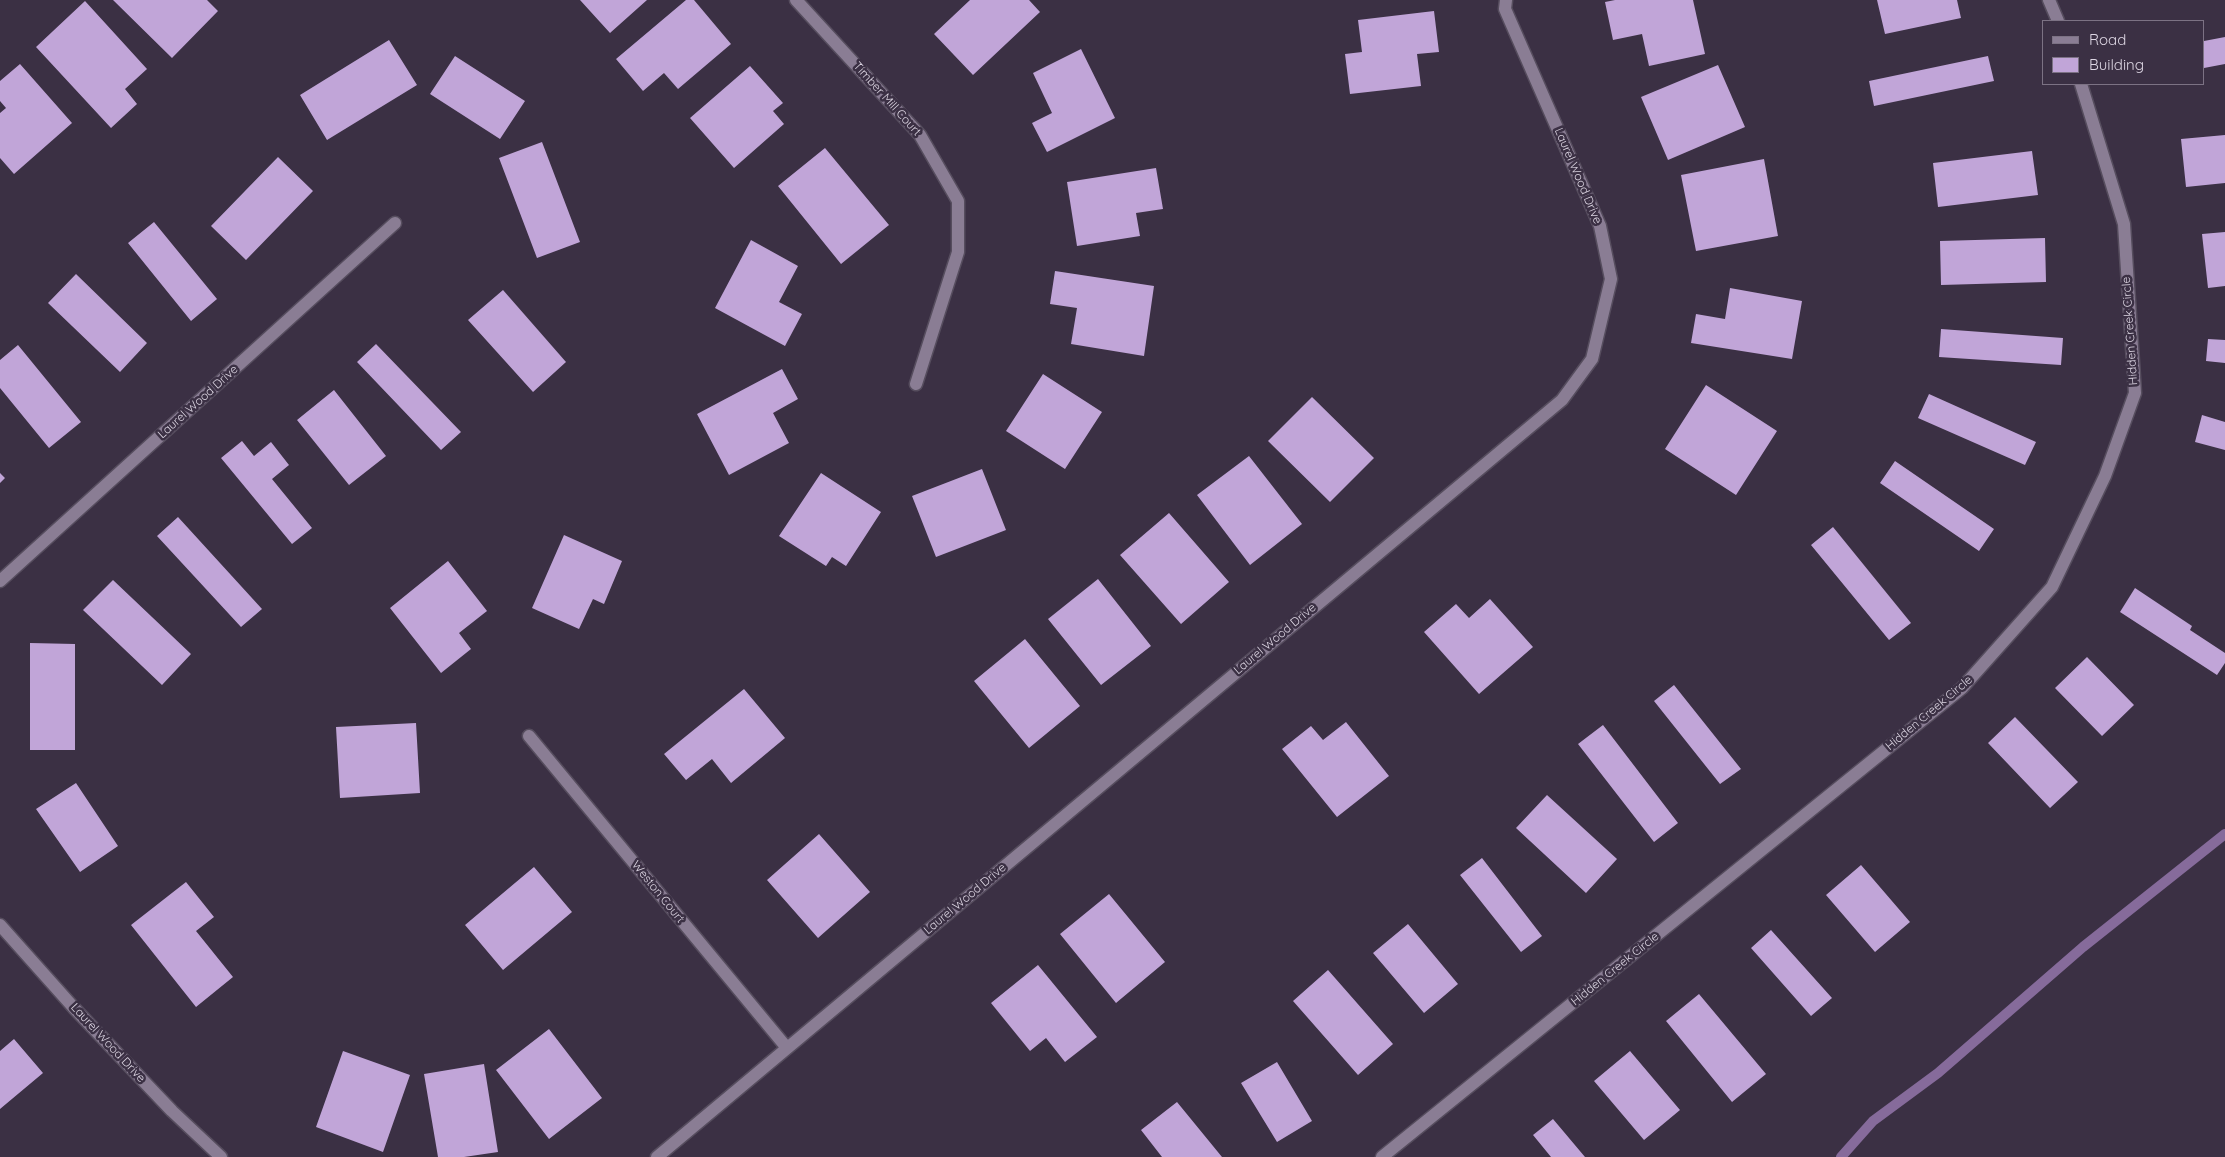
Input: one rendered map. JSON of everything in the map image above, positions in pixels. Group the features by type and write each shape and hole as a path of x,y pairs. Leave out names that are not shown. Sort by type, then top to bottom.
{"street":[{"name":"Timber Mill Court","path":"796,0 920,135 958,201 958,252 916,384"},
{"name":"Laurel Wood Drive","path":"657,1157 1562,400 1592,359 1611,279 1600,226 1505,9 1506,0"},
{"path":"2049,0 2058,20"},
{"name":"Hidden Creek Circle","path":"1382,1157 1962,688 2052,587 2106,476 2134,393 2124,224 2081,85"},
{"name":"Laurel Wood Drive","path":"0,581 395,222"},
{"name":"Weston Court","path":"530,736 787,1048"},
{"name":"Laurel Wood Drive","path":"2,933 165,1104 221,1157"}],"building":[{"path":"113,0 207,0 218,11 172,58"},
{"path":"580,0 647,0 610,33"},
{"path":"686,0 694,0 731,44 678,89 664,73 643,91 616,59"},
{"path":"970,0 1029,0 1040,12 973,75 934,34"},
{"path":"1615,0 1693,0 1705,54 1649,66 1642,34 1613,40 1605,2"},
{"path":"1877,0 1957,0 1961,18 1885,34"},
{"path":"85,1 147,69 125,89 137,104 111,128 36,47"},
{"path":"1434,11 1439,52 1417,54 1421,86 1350,94 1345,54 1362,52 1358,20"},
{"path":"2225,37 2225,64 2205,68 2205,41"},
{"path":"389,40 417,85 327,140 300,95"},
{"path":"1081,49 1115,118 1047,152 1032,123 1052,113 1033,73"},
{"path":"455,56 525,101 500,139 430,94"},
{"path":"1988,56 1994,81 1874,106 1869,81"},
{"path":"20,64 72,123 14,174 0,158 0,113 6,108 0,101 0,81"},
{"path":"1718,65 1745,127 1668,160 1641,97"},
{"path":"750,66 783,103 773,111 784,124 734,168 690,118"},
{"path":"2225,135 2225,183 2186,187 2181,139"},
{"path":"542,142 580,242 537,258 499,158"},
{"path":"825,148 889,225 841,264 778,186"},
{"path":"2032,151 2038,195 1938,207 1933,163"},
{"path":"278,157 313,191 246,260 211,226"},
{"path":"1764,159 1778,236 1696,251 1681,175"},
{"path":"1156,168 1163,209 1136,213 1140,236 1077,246 1067,182"},
{"path":"154,222 217,299 191,321 128,243"},
{"path":"2225,232 2225,286 2208,288 2202,234"},
{"path":"2045,238 2046,282 1941,285 1940,241"},
{"path":"751,240 798,266 779,302 802,314 785,346 715,308"},
{"path":"1055,271 1154,286 1144,356 1071,344 1077,308 1050,304"},
{"path":"76,274 147,343 120,372 48,303"},
{"path":"1730,288 1802,301 1792,359 1691,343 1696,314 1725,319"},
{"path":"503,290 566,362 533,392 468,320"},
{"path":"1941,329 2063,338 2061,365 1939,357"},
{"path":"2208,339 2225,340 2225,363 2206,361"},
{"path":"376,344 461,432 441,450 357,362"},
{"path":"18,345 81,422 49,448 0,388 0,360"},
{"path":"782,369 798,399 773,413 789,443 729,475 697,414"},
{"path":"1043,374 1102,412 1065,469 1006,431"},
{"path":"1706,385 1777,431 1736,495 1665,449"},
{"path":"334,390 386,456 349,485 297,420"},
{"path":"1929,394 2036,442 2025,465 1918,418"},
{"path":"1312,397 1374,458 1330,502 1268,441"},
{"path":"2202,415 2225,422 2225,450 2195,442"},
{"path":"242,441 254,456 271,442 289,465 272,479 312,528 292,544 221,458"},
{"path":"1249,456 1302,524 1250,565 1197,495"},
{"path":"1895,461 1994,529 1979,551 1880,483"},
{"path":"982,469 1006,530 936,557 912,496"},
{"path":"0,473 5,478 0,483"},
{"path":"821,473 881,512 846,566 832,557 826,566 779,536"},
{"path":"1169,513 1229,582 1181,624 1120,555"},
{"path":"178,517 262,609 241,627 157,536"},
{"path":"1833,527 1911,623 1889,640 1811,545"},
{"path":"564,535 622,561 604,604 593,599 579,629 532,608"},
{"path":"448,561 487,611 459,633 471,649 441,673 390,608"},
{"path":"1098,579 1151,646 1101,685 1048,619"},
{"path":"113,580 191,654 162,685 83,610"},
{"path":"2135,588 2192,626 2190,630 2225,653 2225,663 2217,675 2120,612"},
{"path":"1490,599 1533,647 1479,694 1424,632 1456,604 1469,618"},
{"path":"1025,639 1080,706 1029,748 974,681"},
{"path":"30,643 75,644 75,750 30,750"},
{"path":"2087,657 2134,705 2102,736 2055,688"},
{"path":"1674,685 1741,769 1720,784 1654,701"},
{"path":"744,689 785,738 731,783 712,759 686,780 664,754"},
{"path":"2015,717 2078,782 2050,808 1988,743"},
{"path":"1346,722 1389,776 1337,817 1282,749 1311,726 1323,740"},
{"path":"416,723 420,793 340,798 336,727"},
{"path":"1603,725 1678,823 1654,842 1578,744"},
{"path":"76,783 118,846 80,872 36,809"},
{"path":"1547,795 1617,859 1586,893 1516,828"},
{"path":"819,834 870,892 818,938 767,880"},
{"path":"1482,858 1542,936 1521,952 1460,875"},
{"path":"1861,865 1910,922 1875,952 1826,895"},
{"path":"534,867 572,912 503,970 465,925"},
{"path":"186,882 214,917 196,931 233,977 196,1007 131,925"},
{"path":"1109,894 1165,962 1116,1003 1060,934"},
{"path":"1408,924 1458,984 1424,1013 1373,953"},
{"path":"1771,930 1832,998 1811,1016 1751,948"},
{"path":"1038,965 1097,1037 1065,1062 1046,1038 1030,1051 991,1003"},
{"path":"1328,970 1393,1044 1358,1075 1293,1001"},
{"path":"1699,994 1766,1074 1732,1102 1666,1021"},
{"path":"549,1029 602,1098 549,1139 496,1070"},
{"path":"14,1039 43,1073 0,1109 0,1051"},
{"path":"343,1051 410,1075 383,1152 316,1127"},
{"path":"1630,1051 1680,1110 1644,1140 1594,1081"},
{"path":"1277,1062 1312,1121 1277,1142 1241,1083"},
{"path":"484,1064 498,1152 464,1157 438,1157 424,1074"},
{"path":"1177,1102 1222,1157 1162,1157 1141,1130"},
{"path":"1553,1119 1585,1157 1551,1157 1533,1135"}],"waterway":[{"path":"1841,1157 1873,1121 1938,1073 2083,947 2225,834"}]}
